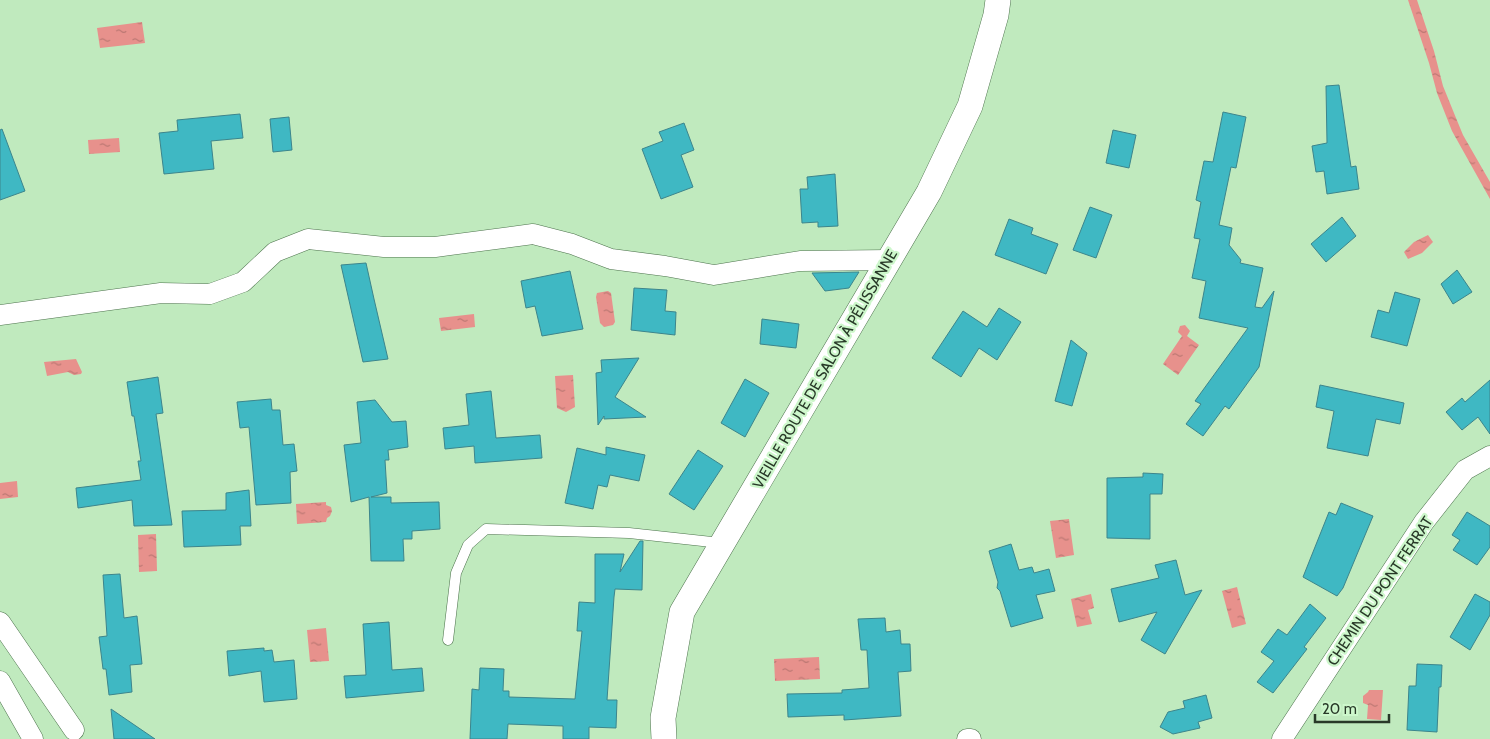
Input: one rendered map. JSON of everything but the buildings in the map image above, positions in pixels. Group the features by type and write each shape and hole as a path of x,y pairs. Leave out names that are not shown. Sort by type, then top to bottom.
{"street":[{"name":"VIEILLE ROUTE DE SALON À PÉLISSANNE","path":"664,739 663,718 682,612 929,192 970,106 996,15 998,0"},
{"path":"0,315 161,293 210,294 243,282 275,252 308,239 384,247 435,247 533,234 572,244 611,259 714,275 800,261 889,260"},
{"name":"CHEMIN DU PONT FERRAT","path":"1282,739 1424,522 1465,470 1490,456"},
{"path":"0,622 74,730"},
{"path":"0,681 33,739"}],"lane":[{"path":"448,640 456,574 468,545 486,529 629,533 722,544"}],"water":[{"path":"1408,0 1417,0 1434,51 1443,86 1463,135 1490,182 1490,199 1452,131 1437,93"},
{"path":"142,22 145,43 100,48 97,28"},
{"path":"119,138 120,152 89,154 88,140"},
{"path":"1428,235 1433,242 1422,253 1408,259 1404,252 1414,242"},
{"path":"608,291 611,293 615,322 613,325 604,327 600,323 596,297 597,293"},
{"path":"474,314 475,327 441,331 439,318"},
{"path":"1185,325 1190,331 1187,336 1199,345 1178,375 1163,364 1182,336 1178,332 1180,326"},
{"path":"76,359 82,372 81,374 74,375 68,372 47,376 44,362"},
{"path":"573,375 575,407 566,412 557,408 555,376"},
{"path":"17,481 18,497 0,499 0,483"},
{"path":"326,502 326,505 331,507 332,511 326,522 297,524 296,504"},
{"path":"1069,519 1074,555 1056,558 1050,521"},
{"path":"156,534 157,571 139,572 138,535"},
{"path":"1237,587 1246,624 1232,628 1222,591"},
{"path":"1091,594 1094,608 1088,610 1092,624 1077,627 1071,599"},
{"path":"326,628 329,661 310,662 307,630"},
{"path":"819,657 820,679 775,681 774,659"},
{"path":"1369,690 1383,690 1381,720 1367,719 1368,705 1363,703 1363,696"}]}
